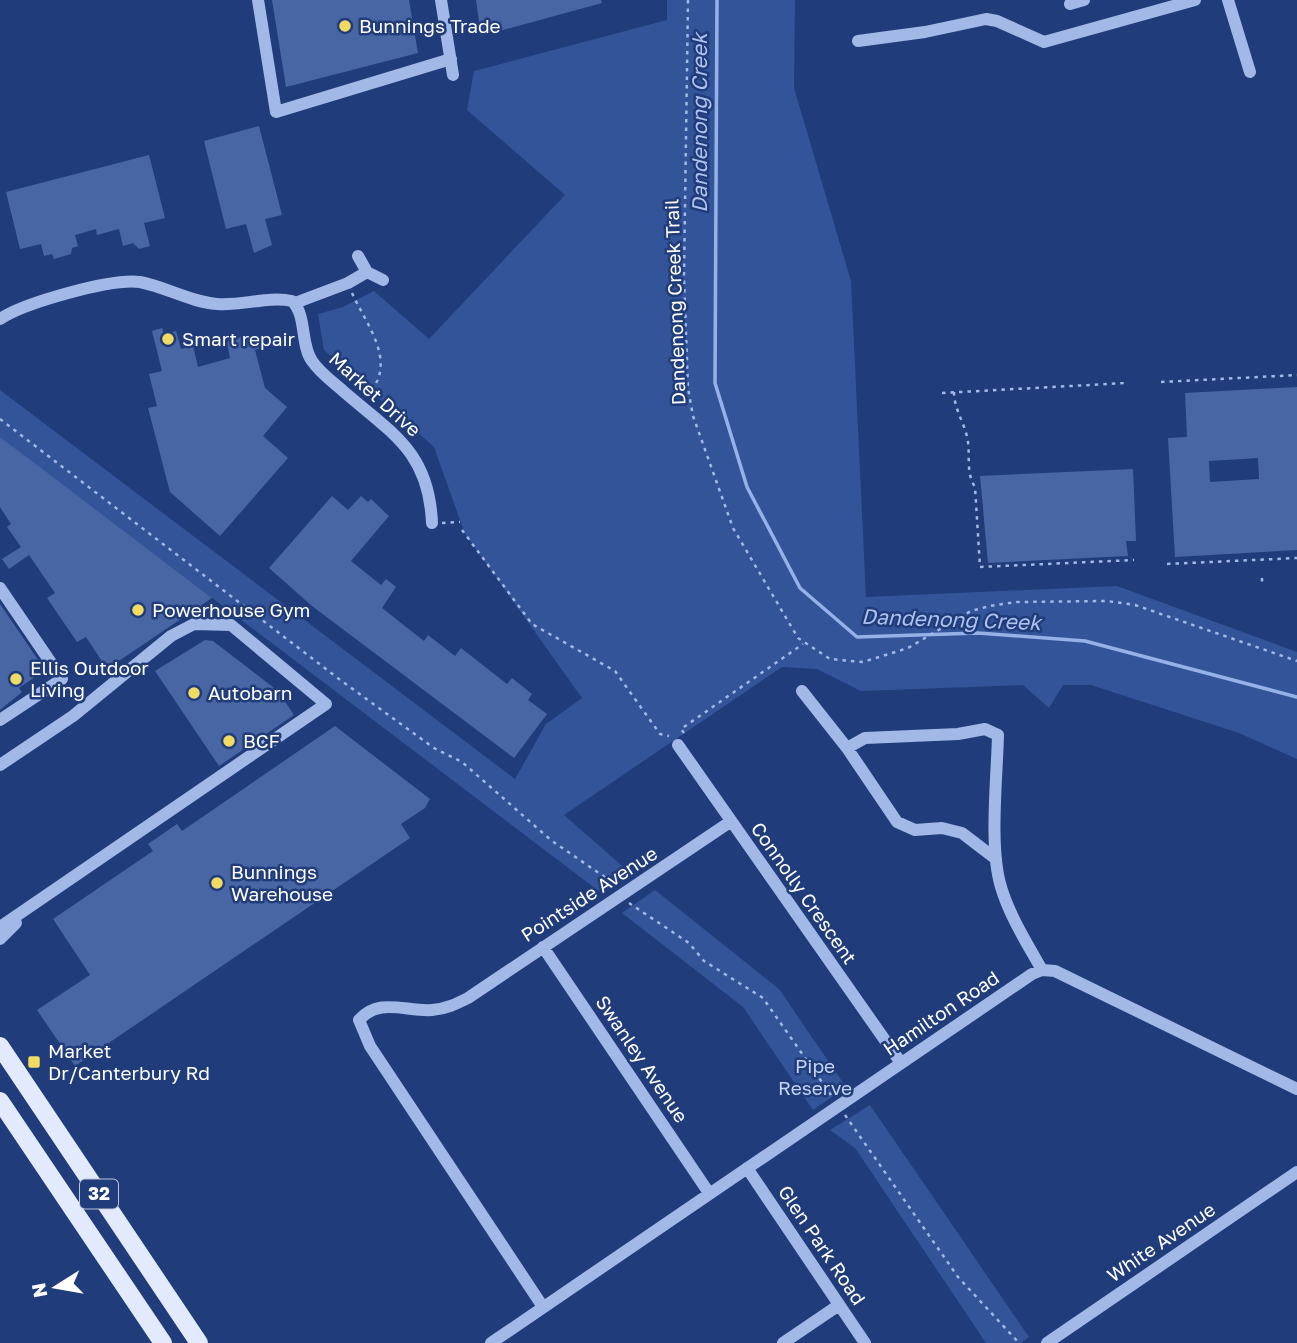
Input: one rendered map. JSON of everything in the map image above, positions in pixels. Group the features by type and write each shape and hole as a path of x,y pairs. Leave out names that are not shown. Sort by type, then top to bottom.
{"main road":[{"name":"32","path":"0,1046 199,1343"},
{"name":"32","path":"0,1101 163,1343"}],"street":[{"path":"258,0 276,111 451,59"},
{"path":"441,0 453,75"},
{"path":"1070,4 1084,0"},
{"path":"858,41 925,32 986,19 997,21 1032,40 1044,42 1195,0"},
{"path":"1228,0 1250,72"},
{"path":"358,256 367,272 383,280"},
{"path":"0,319 33,304 121,282 140,282 215,304 284,300 295,303 348,284 367,272"},
{"name":"Market Drive","path":"295,303 304,343 315,365 405,445 419,462 429,492 432,523"},
{"path":"0,720 62,679 1,591"},
{"path":"0,765 73,716 171,636 194,624 231,625 326,704 33,906 2,935"},
{"path":"802,691 848,748 897,822 915,830 942,828 962,833 996,859"},
{"path":"848,748 865,738 958,734 985,729 998,735 996,859 1000,886 1015,922 1042,970 1055,971 1297,1089"},
{"name":"Connolly Crescent","path":"678,744 901,1063"},
{"name":"Pointside Avenue","path":"543,1307 370,1046 359,1020 368,1011 388,1006 429,1010 451,1007 468,998 730,822"},
{"name":"Swanley Avenue","path":"543,947 709,1193"},
{"name":"Hamilton Road","path":"491,1343 1042,970"},
{"name":"Glen Park Road","path":"747,1168 865,1343"},
{"name":"White Avenue","path":"1047,1343 1297,1172"},
{"path":"783,1343 839,1305"}],"path":[{"name":"Dandenong Creek Trail","path":"688,0 684,277 688,388 692,416 733,528 760,578 803,643 830,659 863,662 908,648 971,611 990,606 1107,601 1135,605 1297,662"},
{"path":"348,284 380,355 380,374 370,392"},
{"path":"1161,382 1297,375"},
{"path":"942,393 1126,383"},
{"path":"954,392 954,402 968,440 970,478 975,487 980,567 1134,560"},
{"path":"0,419 339,680 434,748 462,761 552,841 614,883"},
{"path":"432,523 460,522"},
{"path":"462,530 532,624 615,671 663,736 670,736 681,729 803,643"},
{"path":"1167,564 1261,562 1297,558"},
{"path":"1262,578 1262,585"},
{"path":"678,744 688,738 681,729"},
{"path":"630,904 689,943 704,961 763,998 830,1094"},
{"path":"846,1117 958,1277 1019,1343"}],"green space":[{"path":"667,0 795,0 794,88 851,281 866,597 1117,586 1297,652 1297,759 1239,733 1091,685 1063,685 1049,708 1023,685 861,691 817,669 782,667 564,815 628,871 600,892 0,437 0,390 515,779 546,724 582,698 465,534 434,447 324,350 318,314 343,307 374,291 429,339 565,195 467,110 474,71 667,20"},
{"name":"Pipe Reserve","path":"655,890 779,989 846,1087 813,1110 743,1007 622,913"},
{"name":"Pipe Reserve","path":"870,1105 1029,1337 1021,1343 986,1343 855,1148 830,1130"}],"building":[{"name":"Bunnings Trade","path":"272,0 409,0 418,53 286,87"},
{"path":"476,0 601,0 602,3 481,36"},
{"path":"259,126 282,215 265,219 272,245 254,253 246,224 226,229 204,141"},
{"path":"149,155 165,218 144,223 150,246 139,249 133,243 123,246 119,229 97,235 96,229 75,235 78,246 72,248 71,254 54,259 52,254 44,256 41,244 20,249 6,192"},
{"path":"162,328 164,334 176,331 181,349 193,346 198,367 230,358 227,342 233,338 260,336 263,347 255,350 265,388 287,407 263,436 288,458 220,536 170,492 148,408 157,406 149,374 162,371 152,331"},
{"path":"1297,387 1297,550 1175,557 1168,438 1187,437 1185,393","holes":["1258,458 1259,479 1210,482 1209,461"]},
{"path":"0,437 212,598 107,669 86,637 77,642 47,598 55,593 29,555 9,569 2,559 21,547 7,527 11,524 0,507"},
{"path":"1133,469 1136,541 1126,541 1128,556 988,563 980,476"},
{"path":"332,496 348,510 361,496 368,502 371,499 389,516 351,561 381,585 386,579 396,587 382,608 424,641 428,635 455,656 461,648 507,684 512,678 532,694 528,700 547,714 514,758 312,606 269,568"},
{"name":"Ellis Outdoor Living","path":"0,604 45,670 19,688 22,692 0,710"},
{"path":"205,640 213,641 278,691 294,715 219,766 155,671"},
{"name":"Bunnings Warehouse","path":"335,726 430,799 425,808 401,824 410,838 75,1066 37,1010 90,975 53,919 153,851 148,844 177,824 182,831"}],"waterway":[{"name":"Dandenong Creek","path":"717,0 715,383 747,487 800,588 857,637 978,633 1085,641 1297,697"}],"place":[{"name":"Bunnings Trade","path":"345,26"},
{"name":"Smart repair","path":"168,339"},
{"name":"Powerhouse Gym","path":"138,610"},
{"name":"Ellis Outdoor Living","path":"16,679"},
{"name":"Autobarn","path":"194,693"},
{"name":"BCF","path":"229,741"},
{"name":"Bunnings Warehouse","path":"217,883"},
{"name":"Market Dr/Canterbury Rd","path":"34,1062"}]}
